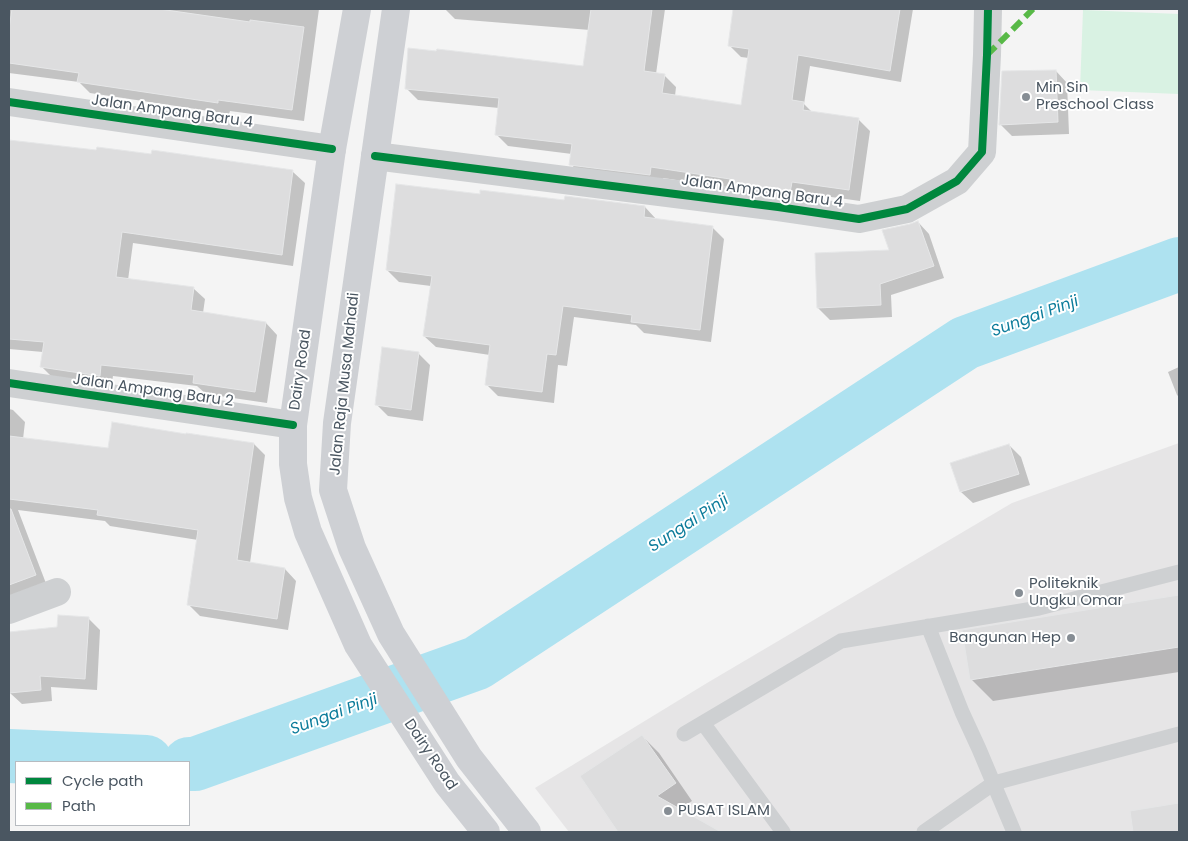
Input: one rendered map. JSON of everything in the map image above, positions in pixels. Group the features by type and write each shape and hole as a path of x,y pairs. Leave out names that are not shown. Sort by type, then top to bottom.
{"main road":[{"name":"Dairy Road","path":"357,9 332,149 293,425 293,464 298,498 308,532 358,645 447,783 486,832"},
{"name":"Jalan Raja Musa Mahadi","path":"396,9 337,423 333,490 352,548 391,634 469,758"},
{"name":"Dairy Road","path":"469,758 527,832"}],"street":[{"name":"Jalan Ampang Baru 4","path":"375,156 859,219 907,209 957,180 982,152 988,9"},
{"name":"Jalan Ampang Baru 4","path":"9,102 332,149"},
{"name":"Jalan Ampang Baru 2","path":"9,383 293,425"},
{"path":"9,610 57,592"}],"lane":[{"path":"684,734 841,641 1038,608 1179,572"},
{"path":"928,626 962,712 1014,832"},
{"path":"703,724 783,832"},
{"path":"924,832 994,783 1179,734"}],"shaded area":[{"name":"Politeknik Ungku Omar","path":"1179,443 1179,832 569,832 535,788 707,683 1012,503"}],"green space":[{"path":"1083,10 1179,14 1179,94 1080,90"}],"building":[{"path":"12,9 159,9 250,22 250,20 304,27 292,110 218,100 218,103 77,82 79,73 9,63 9,29"},
{"path":"591,9 652,9 644,71 665,74 662,93 741,105 749,49 728,46 733,9 900,9 890,71 798,55 792,100 804,102 803,110 859,118 849,190 792,182 790,193 729,184 730,179 651,167 650,175 569,165 572,144 495,135 499,98 405,89 408,48 436,51 437,49 583,66"},
{"name":"Min Sin Preschool Class","path":"1056,70 1058,122 999,125 1002,71"},
{"path":"9,140 96,150 97,147 151,154 152,150 293,170 282,255 122,232 116,277 194,287 191,310 266,322 255,392 193,383 194,375 101,365 100,376 40,367 44,342 9,339"},
{"path":"396,184 480,194 480,190 564,200 565,196 645,206 644,217 713,226 700,330 631,322 632,315 563,306 556,355 547,354 542,392 485,385 490,345 423,336 432,276 386,270"},
{"path":"918,221 934,266 880,284 881,305 817,308 815,253 889,250 882,230"},
{"path":"382,347 419,352 411,410 375,405"},
{"path":"112,422 254,443 237,560 285,568 277,619 187,605 198,530 97,515 98,510 9,499 9,436 108,448"},
{"path":"1009,444 1019,474 960,492 950,463"},
{"path":"9,509 11,509 36,575 9,585"},
{"name":"Bangunan Hep","path":"1179,595 1179,647 970,680 962,630"},
{"path":"58,615 89,617 85,679 40,676 41,690 9,693 9,632 57,627"},
{"path":"642,735 676,783 657,796 721,832 618,832 580,776"},
{"path":"1179,803 1179,832 1133,832 1130,811"}],"waterway":[{"name":"Sungai Pinji","path":"190,764 195,764 477,663 965,343 1179,264"},
{"name":"Sungai Pinji","path":"9,756 123,761"}],"marked path":[{"path":"987,55 1033,9"}],"cycle path":[{"path":"375,156 859,219 907,209 957,181 982,152 988,9"},
{"path":"9,102 332,149"},
{"path":"9,383 293,425"}],"place":[{"name":"Min Sin Preschool Class","path":"1026,97"},
{"name":"Politeknik Ungku Omar","path":"1019,593"},
{"name":"Bangunan Hep","path":"1071,638"},
{"name":"PUSAT ISLAM","path":"668,811"}]}
